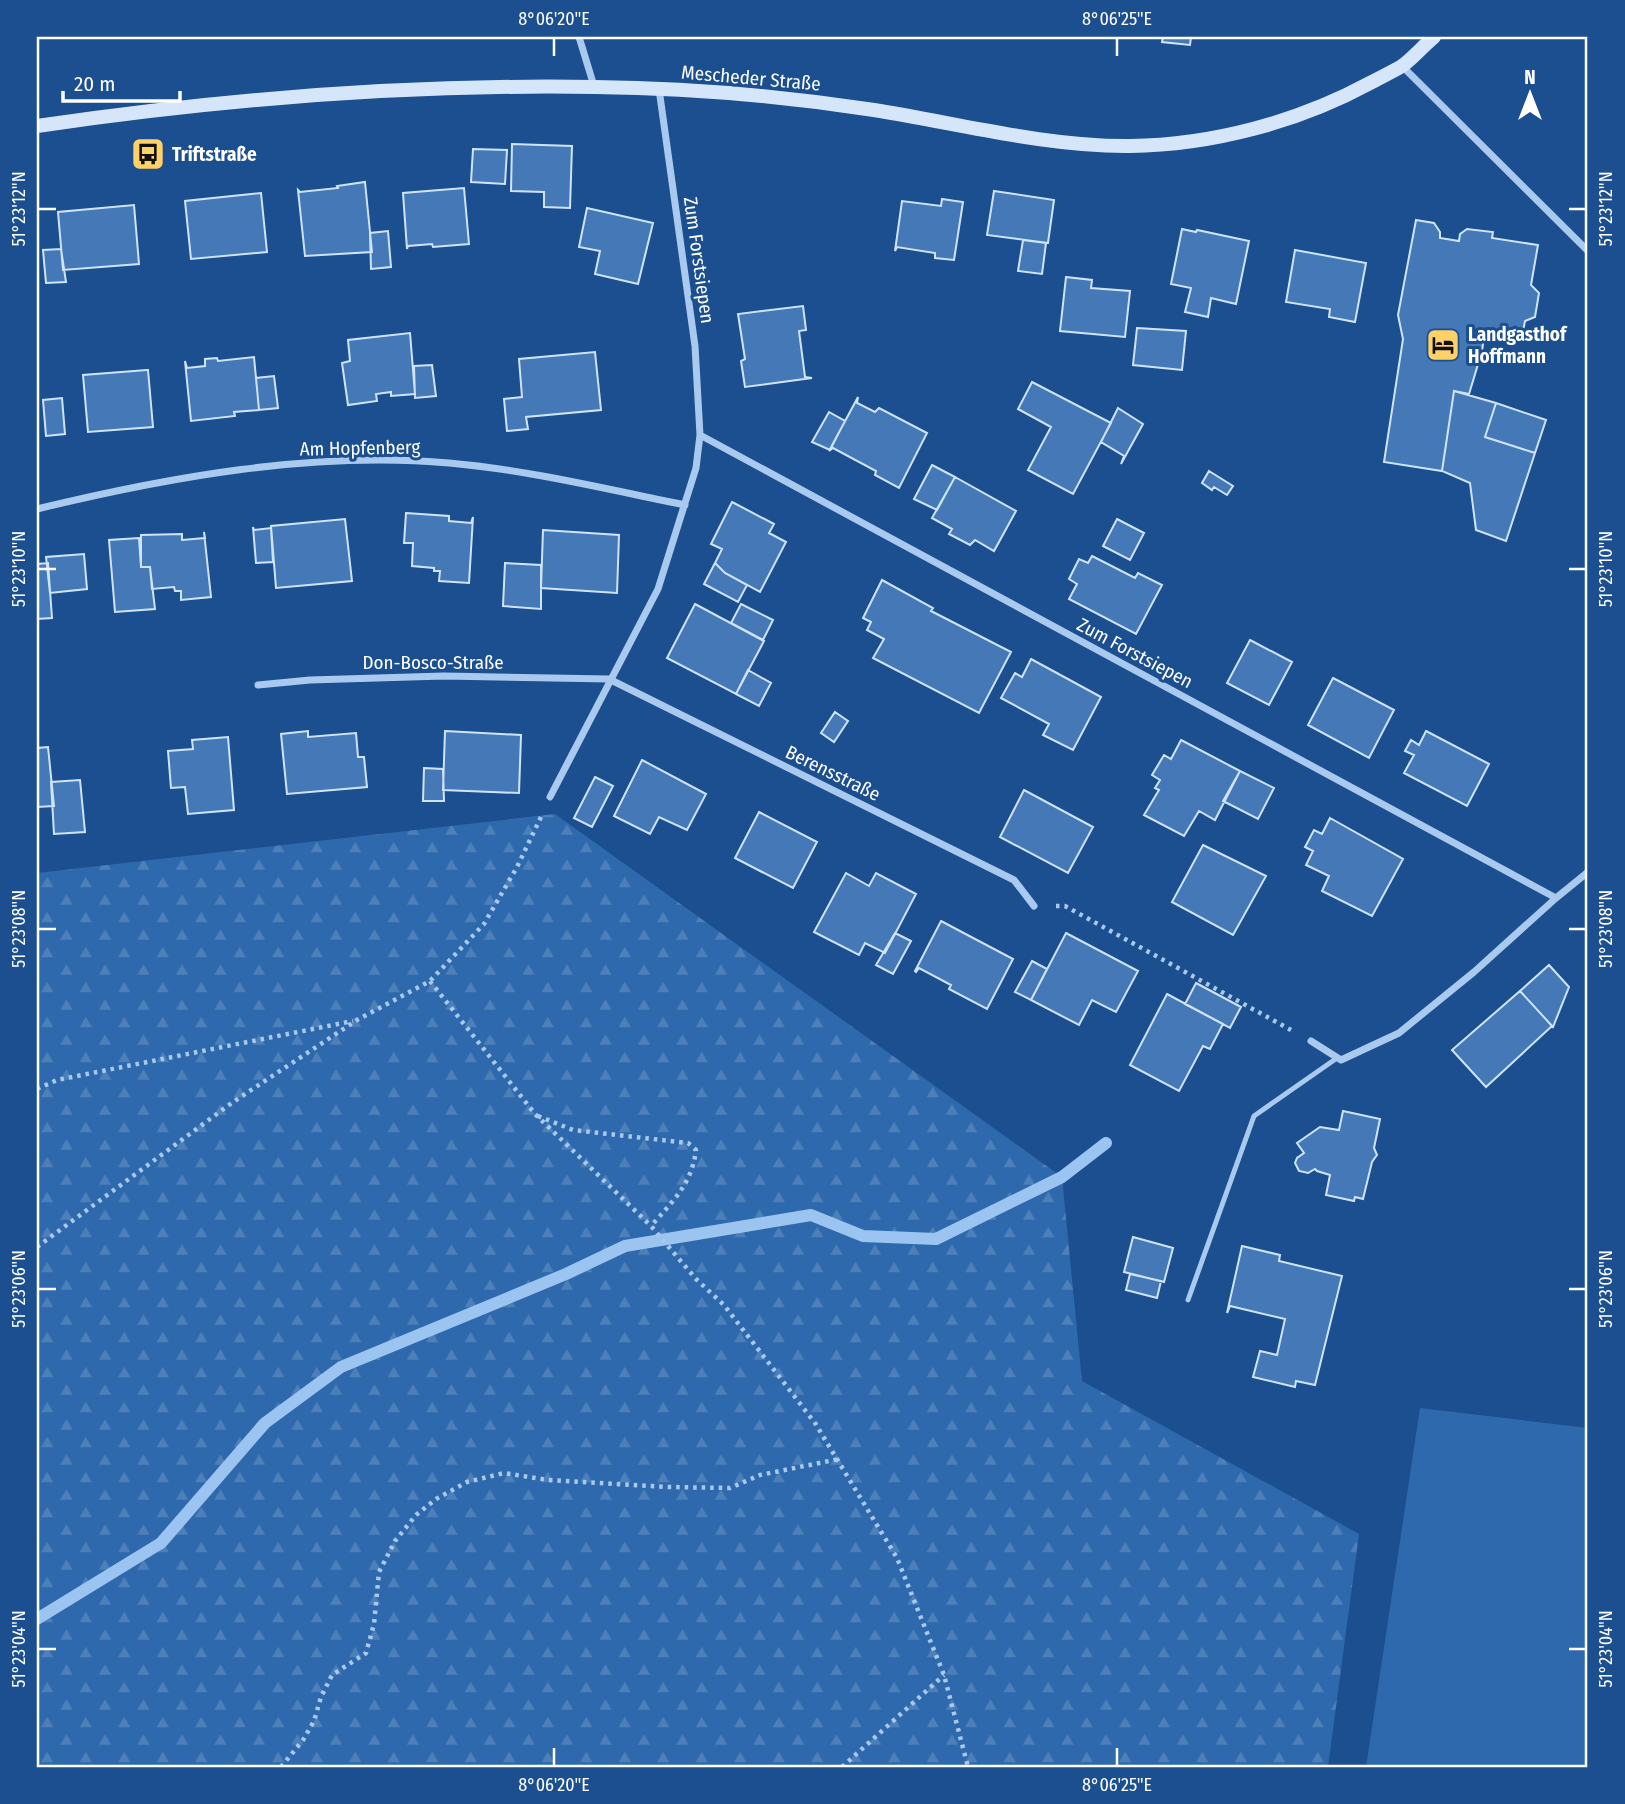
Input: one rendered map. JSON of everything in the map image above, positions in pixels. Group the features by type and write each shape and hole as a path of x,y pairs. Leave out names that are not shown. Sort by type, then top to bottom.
{"street":[{"path":"579,37 594,87"},
{"name":"Mescheder Straße","path":"37,126 142,111 314,94 594,87 756,96 871,110 1041,138 1129,146 1201,140 1290,119 1349,94 1402,66 1434,37"},
{"path":"1402,66 1588,251"},
{"name":"Zum Forstsiepen","path":"550,797 658,589 695,468 700,435 695,346 659,89"},
{"name":"Zum Forstsiepen","path":"700,435 1556,898"},
{"name":"Am Hopfenberg","path":"37,509 94,496 232,472 305,464 396,460 503,468 685,505"},
{"name":"Don-Bosco-Straße","path":"258,685 310,680 444,676 609,680"},
{"name":"Berensstraße","path":"609,680 1014,880 1034,906"},
{"path":"1311,1041 1341,1060 1399,1033 1474,972 1588,872"}],"lane":[{"path":"1188,1300 1254,1116 1337,1058"}],"path":[{"path":"37,1247 233,1102 357,1020 430,981 481,928 517,867 550,797"},
{"path":"1065,906 1311,1041"},
{"path":"430,981 535,1114 651,1226 696,1279 724,1305 815,1423 897,1558 944,1675 968,1767"},
{"path":"37,1089 57,1080 357,1020"},
{"path":"535,1114 573,1130 688,1143 695,1150 694,1167 682,1189 651,1226"},
{"path":"281,1767 303,1740 314,1721 332,1675 366,1653 374,1623 379,1572 395,1541 416,1515 436,1499 467,1482 504,1473 548,1480 669,1488 730,1488 760,1475 839,1459"},
{"path":"842,1767 944,1675"}],"green space":[{"path":"555,814 1062,1177 1082,1381 1359,1534 1328,1767 37,1767 37,873"},
{"path":"1420,1408 1588,1428 1588,1767 1366,1767"}],"building":[{"path":"1163,37 1191,37 1190,45 1162,42"},
{"path":"512,144 572,146 570,208 544,207 544,192 511,191"},
{"path":"473,149 507,150 505,184 471,182"},
{"path":"365,182 372,252 305,256 298,190 338,188 337,186"},
{"path":"464,188 469,244 433,247 432,244 408,246 407,249 403,193"},
{"path":"994,191 1054,200 1048,243 987,235"},
{"path":"261,193 267,252 191,259 185,201"},
{"path":"942,199 963,202 954,260 935,258 935,253 897,247 895,251 902,201 941,206"},
{"path":"134,205 139,264 63,270 58,212"},
{"path":"587,208 653,223 638,284 595,274 600,251 579,247"},
{"name":"Landgasthof Hoffmann","path":"1416,220 1434,223 1440,232 1440,238 1459,241 1460,234 1467,229 1493,232 1492,238 1538,245 1531,285 1539,293 1535,317 1525,321 1522,336 1485,330 1482,351 1469,394 1454,391 1442,471 1384,462 1403,339 1398,315"},
{"path":"1182,229 1249,241 1236,304 1211,298 1208,317 1185,312 1191,288 1171,284"},
{"path":"388,231 391,267 371,269 370,233"},
{"path":"1023,240 1046,243 1042,274 1018,271"},
{"path":"61,249 66,282 46,283 43,250"},
{"path":"1295,250 1366,263 1355,322 1329,317 1330,309 1286,302"},
{"path":"1066,277 1092,280 1091,288 1130,291 1125,337 1060,331"},
{"path":"803,306 806,330 799,331 805,377 812,378 745,387 741,361 745,359 738,314"},
{"path":"1137,328 1186,331 1182,370 1133,365"},
{"path":"410,333 415,394 376,394 377,401 348,405 342,363 350,361 348,340"},
{"path":"595,352 601,410 526,417 528,429 507,431 504,399 522,397 519,359"},
{"path":"254,357 259,410 191,421 185,361 187,368 205,366 205,359 217,358 218,361"},
{"path":"432,365 436,396 415,398 414,366"},
{"path":"148,370 153,427 88,432 83,375"},
{"path":"274,376 278,408 259,410 256,378"},
{"path":"1032,382 1111,423 1073,494 1028,470 1051,427 1018,409"},
{"path":"1454,391 1496,403 1485,437 1535,453 1506,541 1476,530 1470,483 1442,471"},
{"path":"858,397 857,403 875,412 879,408 927,433 899,488 875,475 876,471 833,448 829,451"},
{"path":"62,398 65,434 46,436 43,400"},
{"path":"1496,403 1546,420 1535,453 1485,437"},
{"path":"1118,408 1143,424 1121,464 1124,456 1101,442"},
{"path":"829,412 845,421 830,450 812,442"},
{"path":"932,465 955,477 937,510 914,499"},
{"path":"1209,471 1233,486 1227,495 1202,483"},
{"path":"955,477 1016,511 994,551 975,540 970,545 949,534 952,529 932,518"},
{"path":"732,502 774,524 769,533 786,542 760,592 725,573 715,563 722,549 711,544"},
{"path":"406,513 449,516 449,521 471,523 473,517 469,583 439,581 440,571 412,566 413,543 404,543"},
{"path":"345,519 352,581 276,588 271,526"},
{"path":"1117,519 1144,533 1130,560 1103,546"},
{"path":"253,527 254,530 271,528 273,562 256,563"},
{"path":"543,530 619,535 617,593 541,588"},
{"path":"182,534 182,540 205,538 211,597 181,600 181,591 175,591 174,587 152,589 150,567 141,567 141,535"},
{"path":"139,538 141,567 150,567 155,609 115,612 109,540"},
{"path":"84,554 87,589 50,593 46,557"},
{"path":"1092,556 1135,578 1138,573 1162,585 1136,634 1069,599 1077,584 1069,579 1079,559 1088,563"},
{"path":"48,563 52,618 37,619 37,564"},
{"path":"505,563 541,565 541,609 503,606"},
{"path":"715,563 725,573 747,585 738,602 704,584"},
{"path":"882,580 933,608 931,611 1011,652 979,713 873,658 884,639 867,630 871,622 863,618"},
{"path":"695,604 764,641 736,694 667,658"},
{"path":"741,604 773,620 763,640 731,623"},
{"path":"1250,640 1292,662 1269,705 1227,683"},
{"path":"1031,659 1101,697 1073,750 1043,735 1049,724 1001,698 1015,673 1022,677"},
{"path":"748,670 771,683 759,706 736,694"},
{"path":"1333,678 1394,710 1369,758 1308,725"},
{"path":"835,712 848,721 834,742 821,733"},
{"path":"308,731 308,737 356,733 358,757 364,757 367,787 287,794 281,734"},
{"path":"445,731 521,735 519,793 443,790"},
{"path":"1426,731 1489,764 1467,806 1404,773 1414,755 1405,751 1411,740 1419,745"},
{"path":"228,737 234,810 188,814 185,787 171,788 168,751 193,749 192,740"},
{"path":"1181,740 1240,771 1215,820 1199,811 1184,836 1144,815 1159,790 1155,788 1160,780 1152,775 1164,755 1171,759"},
{"path":"48,747 54,806 37,807 37,748"},
{"path":"642,760 706,794 687,830 659,817 650,834 614,816"},
{"path":"424,768 443,769 444,801 423,801"},
{"path":"1240,771 1274,788 1258,819 1223,801"},
{"path":"595,777 613,786 592,827 574,818"},
{"path":"80,780 85,832 54,834 51,782"},
{"path":"1024,790 1093,827 1068,873 1000,837"},
{"path":"759,812 817,842 793,888 735,858"},
{"path":"1330,818 1403,859 1372,916 1322,891 1329,876 1306,865 1313,851 1305,847 1314,830 1322,834"},
{"path":"1203,845 1266,876 1233,935 1172,902"},
{"path":"846,873 869,886 876,873 916,894 885,953 865,943 859,955 814,932"},
{"path":"941,921 1013,959 987,1009 949,989 951,985 919,968 915,971"},
{"path":"895,933 911,941 893,974 876,965"},
{"path":"1066,933 1138,971 1116,1012 1092,1000 1079,1025 1031,1000"},
{"path":"1032,961 1047,969 1031,1000 1015,992"},
{"path":"1549,965 1569,987 1553,1027 1520,991"},
{"path":"1196,983 1241,1007 1230,1028 1185,1004"},
{"path":"1520,991 1552,1026 1486,1087 1452,1050"},
{"path":"1167,994 1223,1024 1210,1049 1203,1046 1179,1091 1130,1065"},
{"path":"1343,1111 1380,1119 1374,1148 1377,1155 1372,1162 1363,1199 1355,1197 1354,1201 1326,1195 1330,1175 1315,1169 1308,1173 1299,1171 1295,1163 1304,1153 1297,1143 1320,1127 1339,1130"},
{"path":"1133,1237 1173,1248 1164,1282 1124,1272"},
{"path":"1242,1246 1280,1255 1279,1261 1342,1276 1315,1385 1296,1381 1295,1387 1253,1377 1260,1351 1277,1355 1285,1319 1230,1306 1227,1313"},
{"path":"1130,1274 1161,1281 1157,1298 1126,1290"}],"waterway":[{"path":"37,1619 161,1543 265,1423 341,1367 566,1274 625,1246 811,1215 863,1236 936,1239 1062,1177 1106,1143"}],"place":[{"name":"Triftstraße","path":"148,154"},
{"name":"Landgasthof Hoffmann","path":"1443,345"}]}
